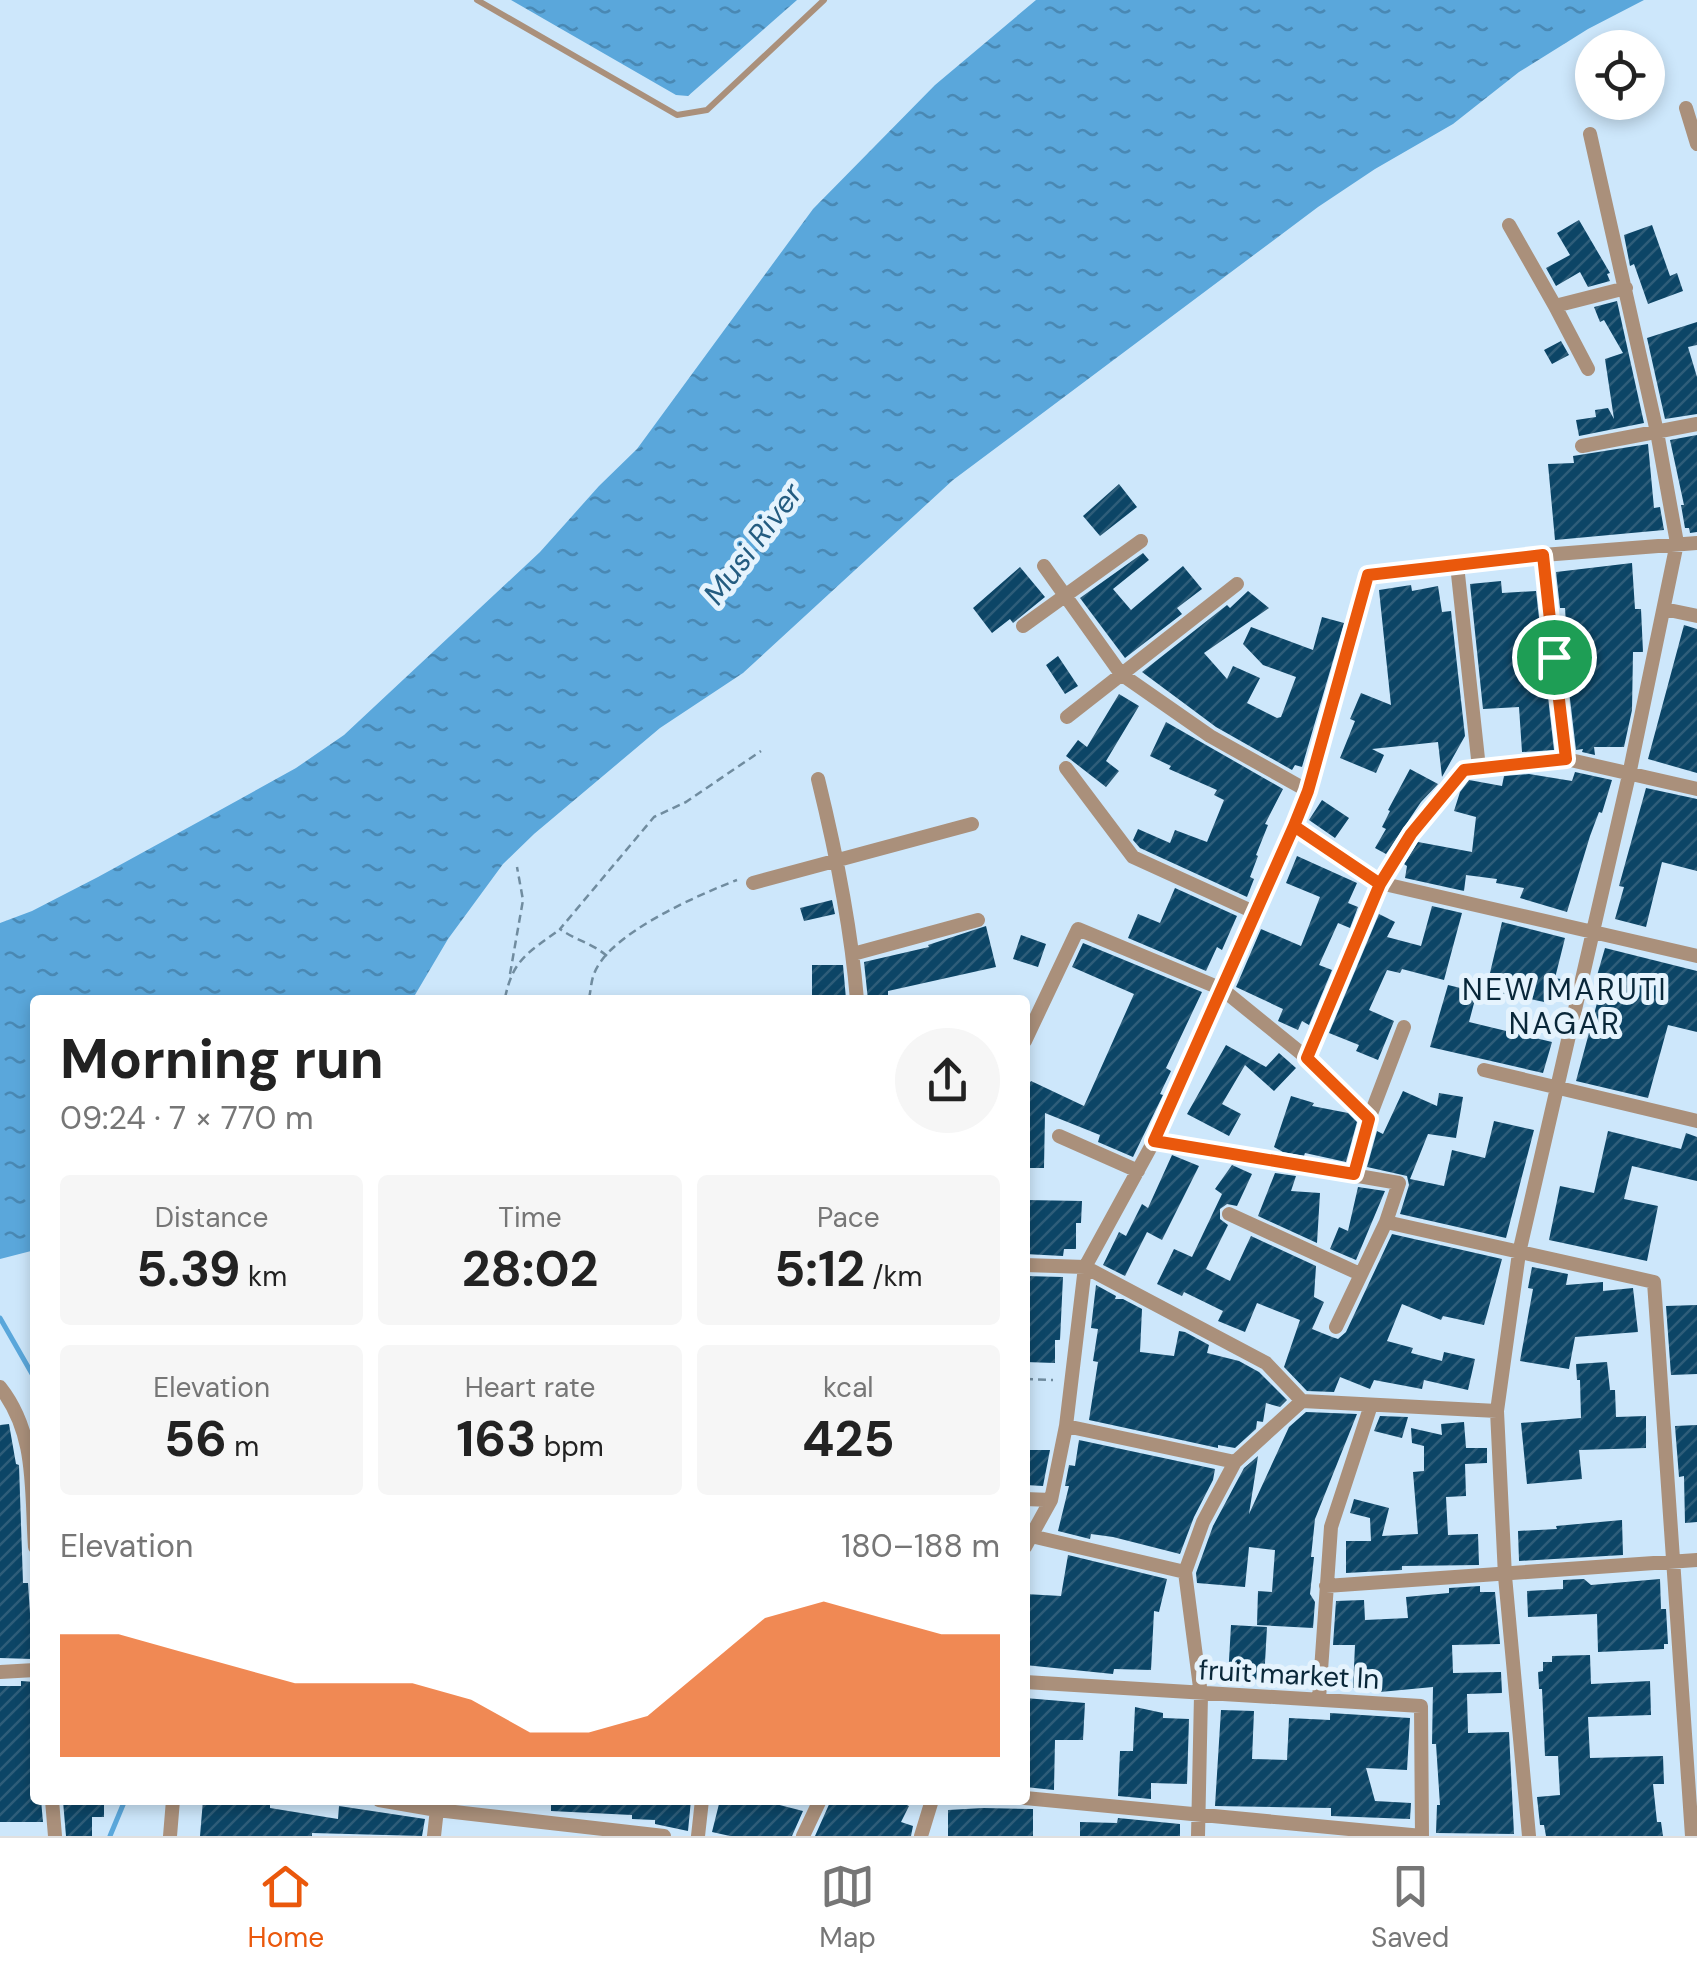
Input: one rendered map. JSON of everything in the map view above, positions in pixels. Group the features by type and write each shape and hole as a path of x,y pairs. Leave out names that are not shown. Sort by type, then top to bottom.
{"street":[{"path":"1686,108 1697,144"},
{"path":"1529,1836 1506,1576 1497,1410 1519,1253 1629,775 1676,543 1657,432 1590,134"},
{"path":"1509,225 1588,369"},
{"path":"1555,306 1626,288"},
{"path":"1582,446 1697,424"},
{"path":"1023,626 1141,541"},
{"path":"1030,1538 1051,1500 1066,1426 1085,1267 1154,1141 1294,826 1308,791 1368,575 1697,543"},
{"path":"1543,555 1566,759"},
{"path":"1457,565 1480,768"},
{"path":"1044,566 1121,674 1210,736 1308,791"},
{"path":"1067,716 1237,584"},
{"path":"1664,609 1697,616"},
{"path":"1307,1058 1380,884 1411,834 1464,770 1566,759 1697,789"},
{"path":"1066,768 1133,858 1256,912"},
{"path":"818,779 838,862 854,954 857,995"},
{"path":"746,881 838,862 972,824"},
{"path":"1294,826 1380,884 1697,956"},
{"path":"854,954 978,920"},
{"path":"1030,1030 1078,929 1222,989 1307,1058 1369,1119"},
{"path":"1354,1174 1369,1119 1404,1027"},
{"path":"1484,1070 1697,1120"},
{"path":"1059,1136 1138,1171"},
{"path":"1154,1141 1399,1183 1386,1222 1336,1327"},
{"path":"1229,1214 1360,1274"},
{"path":"1386,1222 1654,1282 1692,1836"},
{"path":"1030,1265 1085,1267 1266,1362 1302,1401 1497,1410"},
{"path":"0,1387 16,1407 27,1435 30,1477"},
{"path":"1198,1836 1201,1695 1185,1572 1203,1522 1235,1462 1302,1401"},
{"path":"1320,1699 1332,1527 1371,1405"},
{"path":"1066,1426 1235,1462"},
{"path":"1030,1500 1051,1500"},
{"path":"1030,1542 1185,1572"},
{"path":"1326,1586 1697,1560"},
{"path":"0,1672 30,1670"},
{"name":"fruit market ln","path":"1030,1682 1420,1706 1422,1836"},
{"path":"1030,1798 1422,1836"},
{"path":"52,1805 55,1836"},
{"path":"170,1836 173,1805"},
{"path":"434,1836 438,1805 664,1836"},
{"path":"698,1836 701,1805"},
{"path":"803,1836 818,1805"},
{"path":"921,1836 930,1805"}],"lane":[{"path":"477,0 677,115 707,110 824,0"}],"path":[{"path":"510,974 526,954 560,930 654,817 686,802 761,751"},
{"path":"505,995 523,900 517,866"},
{"path":"590,995 594,971 623,938 713,889 746,881"},
{"path":"560,930 577,941 590,942 607,956"},
{"path":"1030,1379 1072,1380"}],"water":[{"path":"511,0 797,0 688,96 676,95"},
{"name":"Musi River","path":"1036,0 1644,0 1586,30 1575,30 1575,37 1519,72 1453,124 1318,207 953,480 743,673 660,728 534,834 503,864 448,939 415,995 30,995 30,1251 0,1259 0,923 98,877 296,768 344,735 540,552 637,449 813,209 935,85"}],"building":[{"path":"1579,220 1610,273 1610,281 1588,287 1580,272 1556,286 1546,268 1570,255 1557,233"},
{"path":"1652,225 1670,276 1677,273 1683,291 1648,304 1634,264 1630,266 1624,235"},
{"path":"1617,301 1644,423 1579,436 1576,420 1596,417 1595,410 1608,408 1614,419 1605,359 1623,353 1594,307"},
{"path":"1697,322 1697,345 1688,347 1697,377 1697,414 1665,419 1647,338"},
{"path":"1561,341 1569,355 1552,364 1544,350"},
{"path":"1697,435 1697,532 1690,533 1685,528 1670,440"},
{"path":"1648,444 1654,508 1660,507 1664,530 1555,540 1548,464 1574,463 1573,456"},
{"path":"1119,484 1137,507 1100,536 1083,516"},
{"path":"1143,553 1149,560 1113,589 1131,610 1183,566 1202,589 1177,608 1182,614 1125,658 1080,598"},
{"path":"1632,563 1635,609 1641,609 1643,652 1633,652 1632,710 1624,747 1594,747 1595,755 1576,750 1563,640 1567,640 1565,608 1560,608 1556,572"},
{"path":"1020,567 1045,597 1013,623 1010,619 992,633 973,608"},
{"path":"1501,581 1502,593 1536,591 1554,750 1522,752 1519,707 1483,709 1470,584"},
{"path":"1411,585 1412,591 1438,586 1442,612 1451,611 1465,736 1442,777 1438,742 1372,749 1384,755 1376,773 1340,758 1361,693 1391,705 1379,590"},
{"path":"1248,591 1269,608 1204,653 1227,679 1233,666 1260,678 1247,703 1277,718 1281,717 1296,677 1263,665 1243,644 1251,627 1313,650 1322,617 1344,623 1302,767 1295,765 1292,770 1216,727 1142,672"},
{"path":"1684,625 1697,629 1697,773 1648,759"},
{"path":"1058,656 1078,686 1065,694 1046,665"},
{"path":"1119,694 1139,706 1106,761 1119,771 1106,787 1066,756 1078,740 1087,747"},
{"path":"1166,722 1283,789 1265,824 1268,825 1256,855 1250,877 1254,879 1247,897 1140,848 1133,840 1138,829 1170,843 1175,830 1207,842 1224,800 1214,795 1217,790 1150,756"},
{"path":"1410,769 1438,784 1386,854 1375,848 1386,829 1382,827 1388,810"},
{"path":"1575,772 1612,780 1567,912 1520,898 1524,888 1496,883 1497,879 1466,875 1464,891 1405,878 1404,864 1418,842 1472,852 1476,817 1454,811 1469,780 1502,786 1504,776 1529,774 1572,781"},
{"path":"1646,788 1697,799 1697,871 1662,862 1646,927 1615,919 1624,887 1619,886"},
{"path":"1322,800 1349,818 1335,838 1309,820"},
{"path":"1297,856 1357,883 1348,903 1358,907 1350,928 1338,923 1319,965 1332,970 1309,1025 1302,1021 1298,1030 1278,1021 1283,1009 1236,987 1261,929 1301,946 1320,897 1286,883"},
{"path":"1175,888 1237,916 1222,950 1217,947 1206,971 1128,938 1138,914 1160,923"},
{"path":"832,900 835,914 804,921 800,908"},
{"path":"1432,906 1462,913 1444,980 1402,969 1400,973 1387,970 1369,1010 1394,1021 1378,1060 1356,1051 1359,1045 1329,1033 1379,914 1395,922 1387,937 1421,946"},
{"path":"1502,922 1565,938 1555,978 1561,979 1554,1004 1486,990"},
{"path":"986,926 996,967 888,991 888,995 867,995 864,962"},
{"path":"1021,935 1046,944 1038,967 1013,959"},
{"path":"1083,943 1202,992 1166,1068 1171,1071 1160,1094 1163,1095 1133,1157 1098,1142 1100,1135 1045,1113 1044,1168 1030,1168 1030,1082 1084,1106 1134,994 1072,967"},
{"path":"1605,948 1697,971 1697,1032 1668,1025 1648,1098 1576,1081 1603,981 1596,979"},
{"path":"812,965 843,965 846,995 812,995"},
{"path":"1448,985 1477,992 1469,1022 1552,1042 1543,1073 1430,1047"},
{"path":"1226,1045 1266,1067 1279,1053 1296,1068 1274,1091 1245,1065 1222,1104 1241,1114 1229,1136 1187,1114"},
{"path":"1403,1091 1437,1106 1439,1093 1463,1097 1456,1138 1428,1134 1410,1179 1444,1186 1452,1150 1485,1158 1494,1121 1534,1130 1506,1238 1400,1214 1409,1185 1407,1176 1367,1167 1377,1131 1383,1134"},
{"path":"1291,1096 1314,1103 1312,1106 1348,1113 1357,1122 1346,1162 1283,1152 1274,1147"},
{"path":"1608,1131 1681,1149 1686,1133 1697,1137 1697,1181 1632,1166 1624,1199 1658,1206 1647,1261 1549,1240 1560,1186 1594,1193"},
{"path":"1172,1155 1199,1166 1162,1240 1147,1232 1125,1276 1103,1265 1119,1232 1126,1236 1142,1204 1148,1208"},
{"path":"1232,1165 1252,1174 1237,1206 1227,1204 1220,1209 1220,1219 1228,1225 1206,1269 1230,1281 1251,1236 1316,1266 1314,1297 1324,1302 1312,1329 1332,1337 1338,1339 1346,1332 1392,1234 1502,1259 1484,1325 1443,1316 1441,1320 1402,1304 1387,1341 1413,1348 1411,1353 1442,1361 1444,1352 1475,1359 1468,1390 1424,1380 1422,1389 1374,1380 1370,1389 1340,1377 1334,1392 1307,1391 1284,1367 1300,1320 1257,1303 1245,1332 1218,1321 1223,1311 1157,1284 1174,1249 1192,1257 1222,1194 1215,1189"},
{"path":"1275,1173 1296,1176 1291,1191 1320,1193 1317,1243 1258,1216"},
{"path":"1358,1187 1385,1191 1356,1260 1330,1249 1339,1227 1348,1231"},
{"path":"1030,1200 1082,1201 1081,1223 1076,1223 1076,1249 1064,1249 1063,1256 1030,1254"},
{"path":"1532,1267 1568,1274 1566,1285 1603,1282 1603,1291 1633,1288 1638,1332 1575,1337 1569,1369 1520,1361 1533,1289 1528,1288"},
{"path":"1030,1276 1063,1277 1055,1363 1030,1362"},
{"path":"1096,1285 1116,1296 1115,1299 1142,1309 1140,1352 1174,1356 1179,1331 1185,1332 1209,1345 1207,1353 1239,1361 1259,1372 1287,1400 1280,1407 1266,1403 1263,1422 1257,1421 1256,1429 1235,1448 1218,1448 1089,1420 1098,1362 1093,1361 1098,1329 1091,1328"},
{"path":"1697,1305 1697,1374 1671,1375 1666,1306"},
{"path":"1607,1362 1610,1390 1615,1390 1616,1417 1646,1416 1646,1448 1579,1450 1582,1479 1527,1484 1521,1423 1581,1418 1576,1364"},
{"path":"1306,1412 1357,1414 1315,1519 1310,1594 1315,1602 1313,1628 1257,1625 1258,1591 1272,1592 1275,1550 1249,1547 1245,1587 1197,1583 1196,1573 1213,1526 1244,1468 1258,1456 1249,1514 1289,1427"},
{"path":"1380,1416 1408,1417 1402,1438 1374,1431"},
{"path":"1464,1422 1466,1448 1487,1448 1487,1463 1465,1464 1466,1496 1446,1497 1448,1535 1478,1534 1479,1565 1402,1566 1402,1570 1346,1573 1346,1541 1371,1541 1370,1518 1350,1513 1354,1499 1389,1508 1382,1536 1418,1534 1413,1472 1424,1471 1424,1446 1412,1443 1411,1428 1442,1435 1441,1424"},
{"path":"9,1424 19,1465 30,1659 0,1658 0,1425"},
{"path":"1697,1425 1697,1522 1685,1523 1684,1476 1679,1477 1675,1426"},
{"path":"1079,1440 1215,1469 1180,1554 1113,1537 1091,1534 1090,1539 1058,1531 1069,1486 1065,1486 1069,1465 1075,1466"},
{"path":"1030,1450 1050,1450 1043,1486 1030,1485"},
{"path":"1622,1520 1623,1555 1519,1561 1518,1531"},
{"path":"1068,1555 1167,1579 1159,1612 1154,1611 1151,1670 1114,1669 1113,1674 1030,1666 1030,1594 1061,1596"},
{"path":"1584,1579 1591,1585 1660,1579 1668,1644 1664,1644 1664,1649 1598,1652 1597,1614 1528,1617 1527,1591 1563,1589 1563,1580"},
{"path":"1480,1586 1480,1592 1495,1592 1500,1644 1452,1645 1453,1673 1501,1672 1502,1693 1467,1694 1468,1733 1509,1732 1514,1834 1436,1833 1440,1805 1436,1744 1432,1744 1433,1687 1380,1692 1353,1688 1355,1645 1333,1645 1336,1601 1364,1600 1365,1620 1408,1618 1406,1597"},
{"path":"1231,1625 1267,1627 1264,1680 1228,1678"},
{"path":"1590,1655 1591,1684 1650,1681 1651,1715 1588,1717 1590,1758 1663,1756 1664,1784 1653,1784 1657,1822 1661,1822 1663,1836 1546,1836 1544,1825 1540,1825 1537,1797 1560,1795 1558,1756 1545,1756 1538,1672 1543,1671 1543,1662 1552,1662 1552,1656"},
{"path":"21,1681 30,1682 30,1805 41,1805 43,1822 0,1822 0,1686 21,1686"},
{"path":"1030,1698 1085,1703 1083,1740 1055,1740 1054,1790 1030,1788"},
{"path":"1135,1707 1163,1713 1163,1718 1189,1719 1187,1784 1151,1783 1151,1799 1118,1796 1120,1751 1133,1751"},
{"path":"1221,1710 1254,1711 1252,1759 1287,1760 1289,1718 1330,1720 1330,1713 1410,1718 1407,1770 1366,1768 1375,1801 1411,1803 1410,1819 1331,1816 1331,1808 1215,1806"},
{"path":"63,1805 104,1805 104,1817 92,1817 92,1836 66,1836"},
{"path":"203,1805 270,1805 338,1819 339,1806 425,1819 422,1836 200,1836"},
{"path":"551,1805 691,1805 688,1831 655,1824 655,1820 632,1819 632,1815 551,1811"},
{"path":"719,1805 780,1805 803,1811 792,1836 730,1836 712,1832"},
{"path":"829,1805 909,1806 901,1822 913,1826 911,1836 815,1836"},
{"path":"1033,1809 1033,1836 948,1836 948,1810"},
{"path":"1118,1818 1180,1824 1180,1836 1080,1836 1080,1822 1117,1823"}],"waterway":[{"path":"0,1318 30,1370"},
{"path":"110,1836 123,1805"}],"district":[{"name":"NEW MARUTI NAGAR","path":"1565,1007"}],"route":[{"path":"1554,657 1543,555 1368,575 1308,791 1294,826 1380,884 1307,1058 1369,1119 1354,1174 1154,1141 1294,826 1380,884 1411,834 1464,770 1566,759 1554,657"}]}
